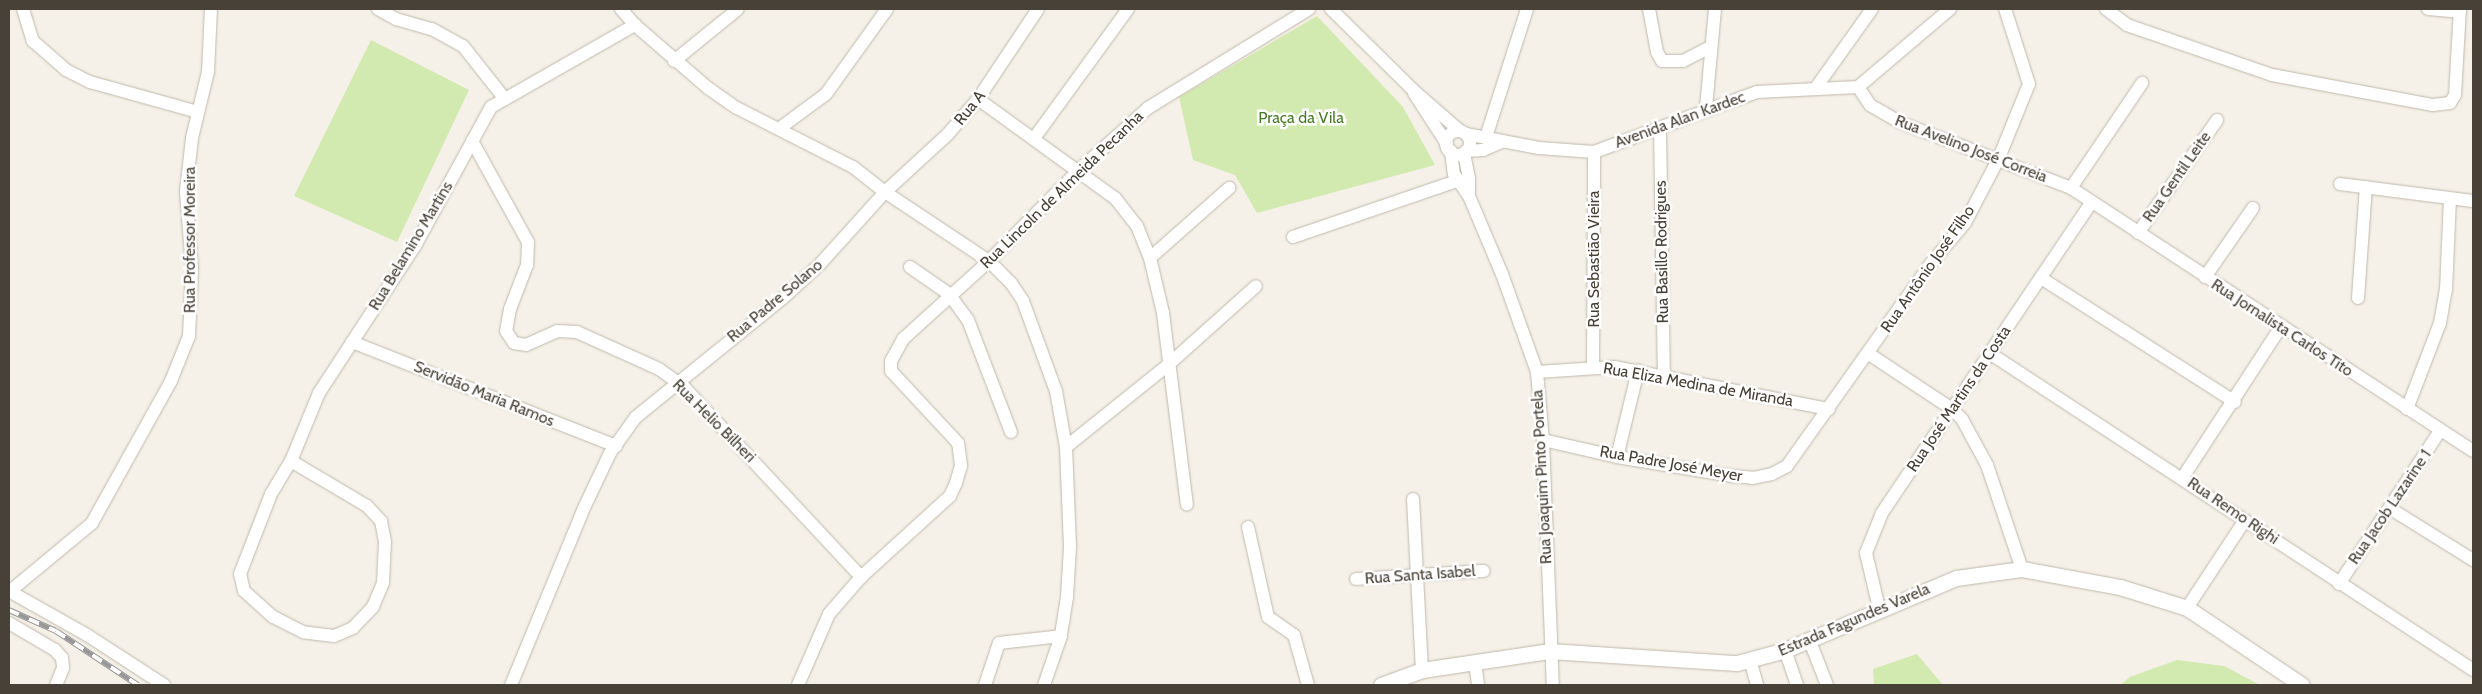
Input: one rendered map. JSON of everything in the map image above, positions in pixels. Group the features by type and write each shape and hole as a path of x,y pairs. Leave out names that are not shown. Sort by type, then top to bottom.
{"street":[{"path":"24,9 32,41 66,70 90,82 198,112"},
{"name":"Rua Professor Moreira","path":"9,591 92,523 171,381 189,336 192,268 186,191 192,138 208,72 211,9"},
{"path":"378,9 396,19 432,29 463,46 504,98"},
{"path":"621,9 635,25 674,60 737,108 780,128 853,167 884,192 989,261 1011,283 1029,315 1056,392 1066,447 1070,547 1061,636 1044,685"},
{"path":"674,60 738,9"},
{"path":"780,128 826,94 887,9"},
{"name":"Rua A","path":"884,192 948,134 978,99 1038,9"},
{"path":"1035,137 1128,9"},
{"name":"Rua Lincoln de Almeida Pecanha","path":"861,577 950,496 961,466 958,443 890,368 903,339 949,294 989,261 1079,170 1148,108 1308,9"},
{"path":"1331,9 1413,90 1463,132 1470,140 1457,150"},
{"path":"1486,137 1527,9"},
{"path":"1649,9 1657,52 1662,61 1683,61 1710,48"},
{"path":"1706,108 1710,48 1716,9"},
{"path":"1815,89 1872,9"},
{"path":"1858,87 1950,9"},
{"name":"Rua Antônio José Filho","path":"1829,409 1932,262 1965,223 1998,160 2030,84 2004,9"},
{"path":"2106,9 2127,25 2237,64 2336,88 2444,105 2455,95 2460,10 2428,9"},
{"name":"Rua Belamino Martins","path":"292,461 319,393 416,244 491,107 635,25"},
{"path":"2071,188 2142,83"},
{"name":"Avenida Alan Kardec","path":"1502,142 1571,152 1594,152 1660,128 1706,108 1757,92 1858,87"},
{"name":"Rua Avelino José Correia","path":"1858,87 1882,114 2071,188 2091,203"},
{"path":"1413,90 1457,150"},
{"path":"978,99 1035,137 1115,198 1138,226 1150,258 1163,313 1168,365 1188,504"},
{"name":"Rua Gentil Leite","path":"2138,233 2217,120"},
{"name":"Rua Basillo Rodrigues","path":"1660,128 1664,376"},
{"path":"1457,150 1452,133 1463,132 1502,142"},
{"name":"Rua Helio Bilheri","path":"472,142 528,242 527,265 510,309 506,331 514,343 526,345 558,331 577,332 660,369 676,381 861,577"},
{"path":"1457,150 1483,150 1502,142"},
{"name":"Rua Joaquim Pinto Portela","path":"1457,150 1451,167 1457,181 1469,196 1537,372 1543,440 1550,651 1553,685"},
{"name":"Rua Joaquim Pinto Portela","path":"1457,150 1469,178 1469,196"},
{"name":"Rua Sebastião Vieira","path":"1593,366 1594,152"},
{"path":"1293,237 1457,181"},
{"path":"2340,184 2473,201"},
{"path":"2358,298 2366,187"},
{"path":"1150,258 1229,188"},
{"name":"Rua Padre Solano","path":"511,685 584,508 616,446 636,417 676,381 802,283 884,192"},
{"path":"2407,409 2440,323 2446,290 2450,199"},
{"name":"Rua Jornalista Carlos Tito","path":"2091,203 2280,328 2473,451"},
{"name":"Rua José Martins da Costa","path":"1878,608 1867,565 1871,534 1952,409 1991,354 2091,203"},
{"path":"2205,277 2253,208"},
{"path":"910,267 949,294 971,328 1011,432"},
{"path":"2041,278 2235,402"},
{"path":"1066,447 1168,365 1256,286"},
{"path":"2183,477 2235,402 2280,328"},
{"name":"Servidão Maria Ramos","path":"352,342 616,446"},
{"path":"1869,354 1952,409 1969,430 1987,464 2022,569"},
{"name":"Rua Remo Righi","path":"1991,354 2183,477 2339,584 2473,670"},
{"name":"Rua Eliza Medina de Miranda","path":"1537,372 1593,366 1638,371 1829,409"},
{"path":"1617,457 1638,371"},
{"name":"Rua Padre José Meyer","path":"1543,440 1617,457 1753,478 1772,474 1787,466 1801,450 1829,409"},
{"name":"Rua Jacob Lazarine 1","path":"2339,584 2391,509 2440,431"},
{"path":"292,461 367,506 381,521 385,542 383,583 373,607 353,628 334,636 303,632 273,618 244,591 240,574 271,494 292,461"},
{"path":"1412,499 1422,670"},
{"path":"2391,509 2473,560"},
{"path":"2187,608 2245,520"},
{"path":"1248,526 1268,617 1294,635 1308,685"},
{"name":"Estrada Fagundes Varela","path":"1381,685 1422,670 1550,651 1716,663 1750,660 1785,650 1878,608 1956,578 2022,569 2120,586 2187,608 2302,685"},
{"name":"Rua Santa Isabel","path":"1356,579 1418,577 1484,571"},
{"path":"798,685 829,614 861,577"},
{"path":"9,591 94,639 164,685"},
{"path":"9,623 55,650 62,658 63,668 56,685"},
{"path":"985,685 999,643 1061,636"},
{"path":"1809,639 1827,685"},
{"path":"1785,650 1797,685"},
{"path":"1750,660 1757,685"},
{"path":"1475,663 1478,685"}],"green space":[{"name":"Praça da Vila","path":"1317,16 1403,107 1435,165 1257,213 1235,175 1193,160 1179,97"},
{"path":"371,40 469,90 397,242 294,196"},
{"path":"1917,654 1943,685 1874,685 1873,669"},
{"path":"2177,660 2224,666 2260,685 2120,685 2130,677"}],"railway":[{"path":"9,610 56,631 138,685"}]}
